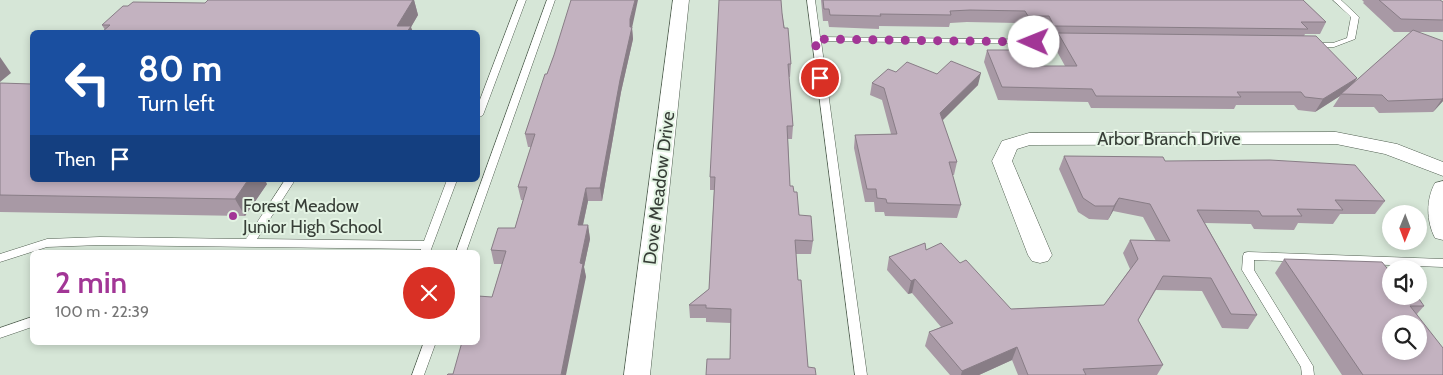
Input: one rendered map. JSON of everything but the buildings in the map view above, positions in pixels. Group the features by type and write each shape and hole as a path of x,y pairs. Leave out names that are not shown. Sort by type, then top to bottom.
{"street":[{"name":"Dove Meadow Drive","path":"636,375 681,0"},
{"name":"Arbor Branch Drive","path":"1040,255 1002,161 1008,145 1029,139 1336,138 1390,149 1443,169"},
{"path":"1443,188 1438,208 1443,232"}],"lane":[{"path":"480,110 522,0"},
{"path":"463,250 551,0"},
{"path":"811,0 861,375"},
{"path":"1304,45 1334,45 1351,39 1354,17 1337,0"},
{"path":"815,39 1074,42"},
{"path":"249,243 289,182"},
{"path":"0,258 47,243 100,241 249,243 426,249 451,182"},
{"path":"1308,375 1307,366 1248,270 1248,256 1443,263"},
{"path":"0,333 30,323"},
{"path":"418,375 429,345"}],"place":[{"name":"Forest Meadow Junior High School","path":"233,216"}],"route":[{"path":"820,78 815,39 1034,42"}]}
